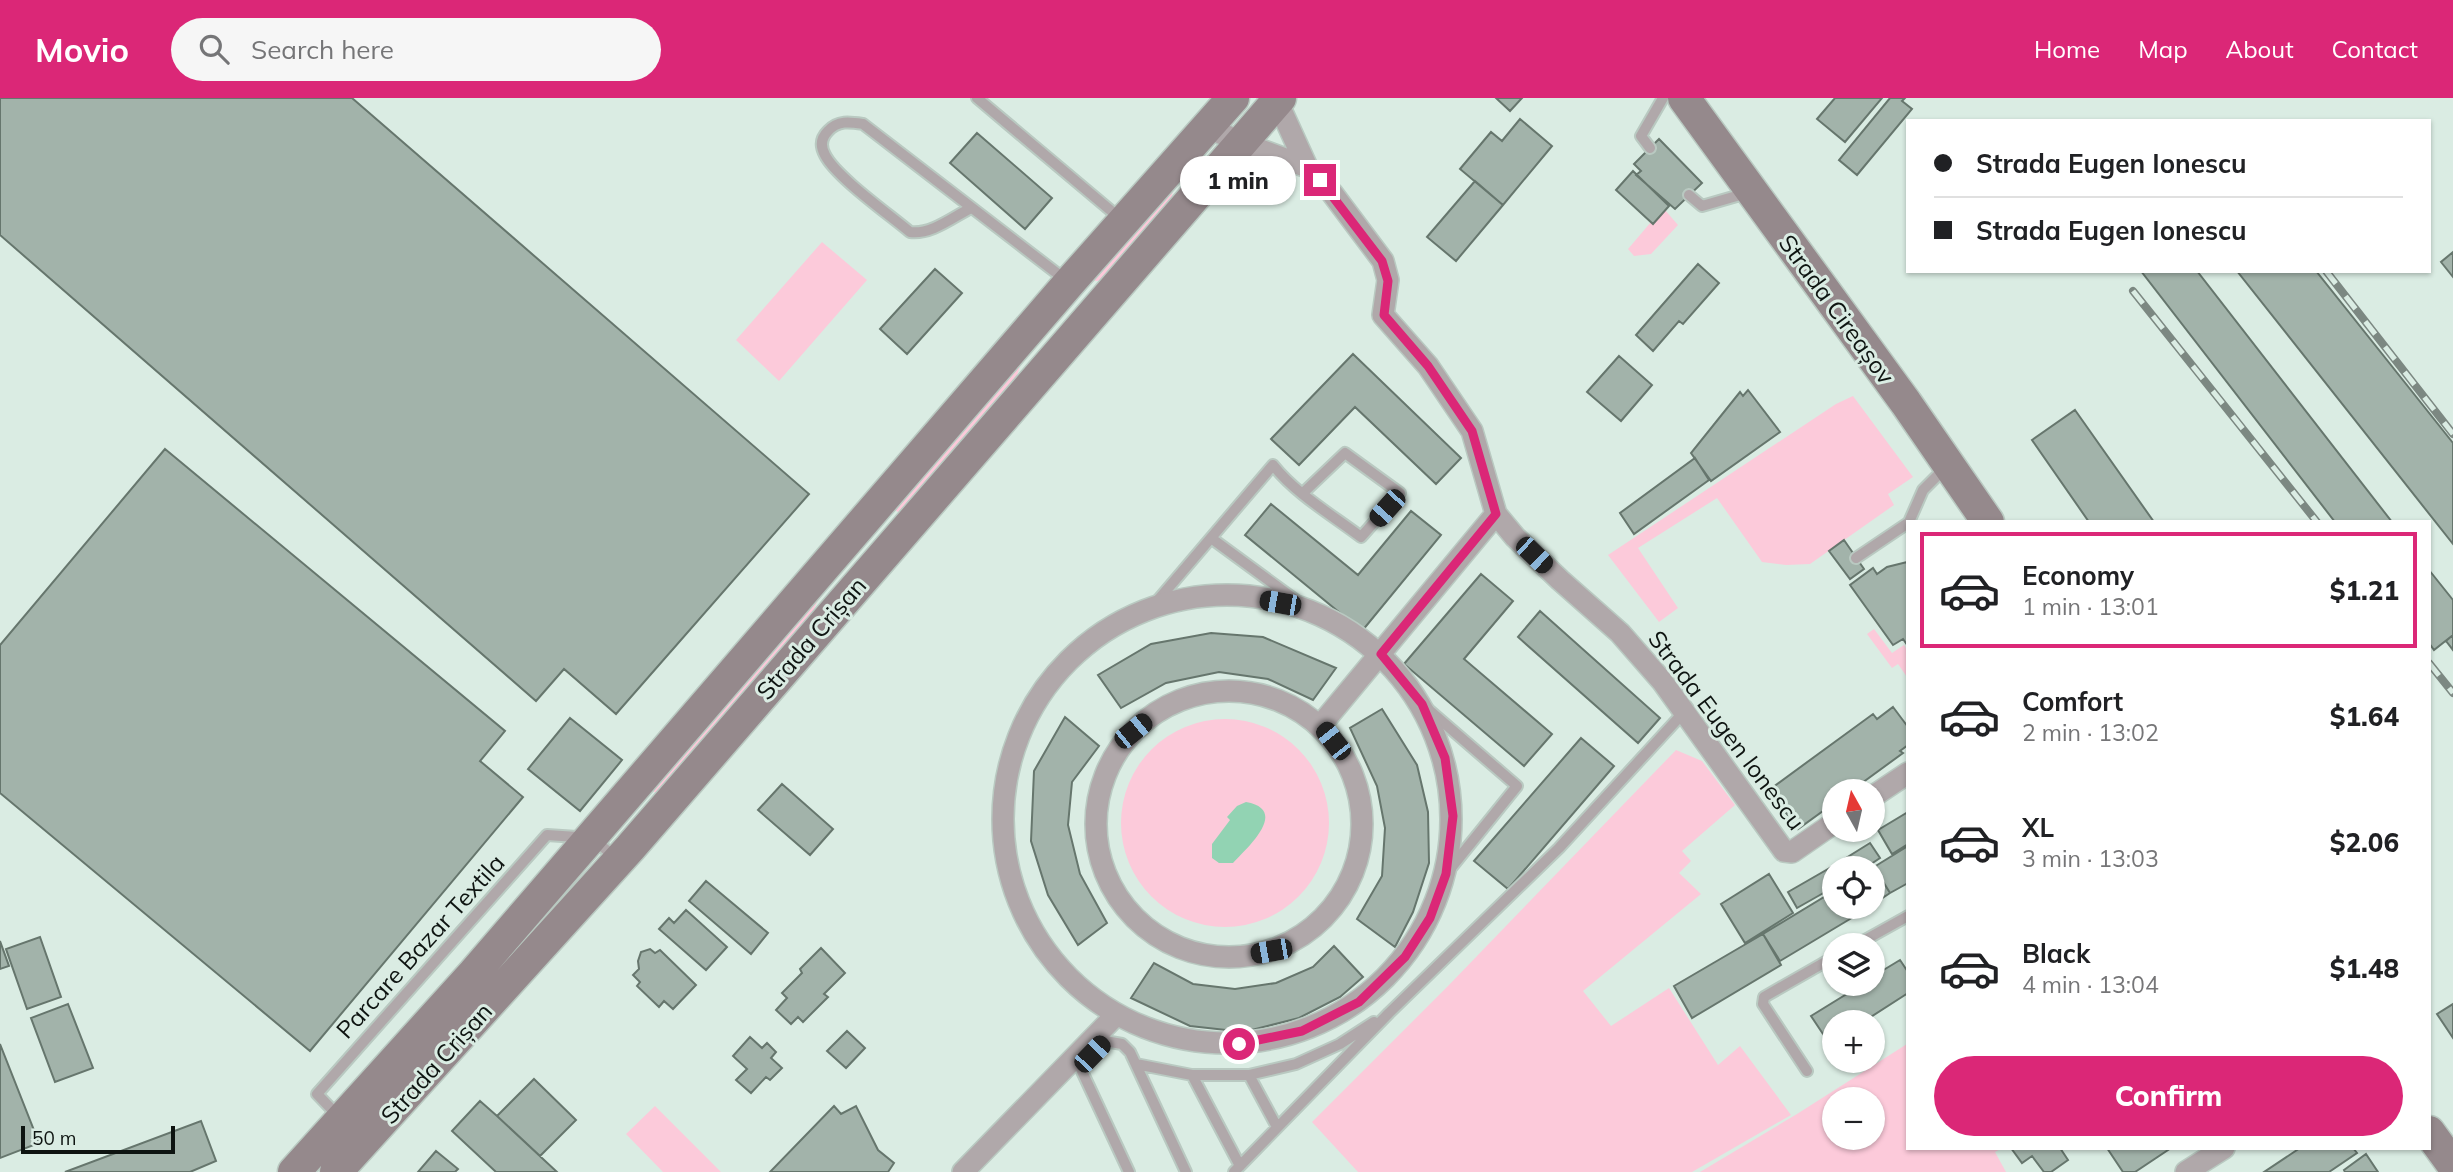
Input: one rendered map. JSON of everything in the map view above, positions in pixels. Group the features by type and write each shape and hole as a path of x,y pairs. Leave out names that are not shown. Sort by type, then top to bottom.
{"main road":[{"name":"Strada Crișan","path":"336,1172 354,1131 592,838 1069,283 1233,98"},
{"name":"Strada Cireașov","path":"1684,98 1987,520"},
{"name":"Strada Crișan","path":"293,1172 354,1131 619,860 1278,99"},
{"path":"2431,1135 2453,1165"}],"street":[{"name":"Strada Eugen Ionescu","path":"1278,99 1307,167 1332,193 1382,261 1388,281 1384,315 1428,366 1472,431 1496,514 1515,537 1619,633 1662,681 1784,851 1792,852 1822,831"},
{"name":"Strada Eugen Ionescu","path":"1208,127 1239,142 1307,167"},
{"path":"1320,726 1496,514"},
{"path":"1229,594 1305,607 1345,627 1381,654 1422,704 1445,758 1453,816 1446,874 1430,918 1405,957 1359,1002 1302,1031 1239,1044 1175,1038 1116,1015 1073,984 1038,943 1015,896 1002,844 1003,792 1015,740 1023,721 1044,687 1069,658 1108,627 1153,606 1229,594"},
{"path":"1225,690 1271,698 1292,706 1320,726 1345,757 1360,794 1363,834 1354,873 1334,907 1306,934 1271,951 1233,958 1195,953 1159,938 1129,913 1107,879 1096,841 1096,828 1097,802 1110,764 1133,731 1159,710 1191,696 1225,690"},
{"path":"1885,788 1906,774"},
{"path":"963,1172 1102,1036 1116,1015"},
{"path":"2186,1172 2221,1150"}],"lane":[{"path":"977,98 1123,221"},
{"path":"1650,148 1641,136 1663,98"},
{"path":"971,208 920,234 910,232 836,171 825,157 821,147 822,136 831,127 845,122 863,124 1069,283"},
{"path":"1689,195 1702,206 1752,192"},
{"path":"1153,606 1273,465 1303,493 1361,537 1400,493 1345,453 1303,493"},
{"path":"1909,520 1923,490 1949,464"},
{"path":"1856,558 1906,523"},
{"path":"1211,538 1305,607"},
{"path":"1422,704 1517,786 1446,874"},
{"path":"1192,1075 1237,1169 1389,1013 1559,848 1684,712"},
{"path":"592,838 619,860"},
{"path":"1878,933 1906,917"},
{"path":"1807,1071 1763,1004 1764,997 1822,964"},
{"path":"1136,1064 1192,1075 1249,1075 1296,1064 1340,1044 1389,1013"},
{"path":"1129,1172 1080,1067 1102,1036 1122,1044 1130,1052 1186,1172"},
{"path":"1249,1075 1278,1127"}],"shaded area":[{"path":"1174,184 1171,201 1104,280 1092,279"},
{"path":"1665,210 1678,225 1651,254 1634,256 1628,249"},
{"path":"822,242 867,280 779,381 736,340"},
{"path":"1022,361 1014,384 902,511 894,509"},
{"path":"1853,396 1913,477 1888,494 1894,505 1810,564 1786,565 1762,562 1717,498 1638,548 1678,608 1659,622 1608,555 1836,404"},
{"path":"853,557 817,602 809,621 656,793 653,791 655,783"},
{"path":"1874,629 1892,653 1904,645 1906,676 1898,664 1892,668 1867,634"},
{"path":"1225,719 1265,726 1299,749 1322,783 1329,823 1322,863 1299,897 1265,920 1225,927 1185,920 1151,897 1128,863 1121,823 1128,783 1151,749 1185,726"},
{"path":"1676,750 1702,761 1735,805 1682,851 1691,861 1679,873 1701,894 1583,991 1611,1026 1669,988 1718,1065 1740,1046 1791,1115 1692,1172 1358,1172 1312,1122 1449,985"},
{"path":"1246,802 1259,806 1265,821 1255,839 1233,863 1219,863 1212,858 1212,844 1230,820 1227,817 1237,806"},
{"path":"1906,1045 1906,1150 1998,1150 1995,1152 2006,1172 1700,1172 1822,1098 1822,1150 1885,1150 1885,1087 1839,1087 1861,1073 1885,1073 1885,1058"},
{"path":"655,1106 721,1172 663,1172 626,1134"}],"building":[{"path":"0,98 352,98 809,494 616,714 564,669 536,701 0,235"},
{"path":"1496,98 1522,98 1510,111"},
{"path":"1835,98 1882,98 1845,142 1817,119"},
{"path":"1890,98 1905,98 1902,101 1912,109 1857,175 1839,160"},
{"path":"1520,119 1552,146 1503,205 1460,169 1491,132 1502,141"},
{"path":"977,133 1052,198 1025,229 950,163"},
{"path":"1659,139 1702,183 1675,209 1636,175 1641,171 1634,164"},
{"path":"1633,171 1669,206 1653,224 1616,190"},
{"path":"1475,181 1503,205 1456,261 1427,237"},
{"path":"2453,252 2453,277 2441,262"},
{"path":"1698,264 1719,283 1683,324 1679,321 1653,351 1636,335"},
{"path":"935,269 962,293 907,354 880,329"},
{"path":"2143,273 2199,273 2390,520 2333,520"},
{"path":"2239,273 2318,273 2453,443 2453,544"},
{"path":"1353,354 1461,458 1436,484 1355,407 1299,465 1271,439"},
{"path":"1619,356 1652,385 1621,421 1587,392"},
{"path":"1748,390 1780,432 1711,481 1691,453 1740,392 1743,396"},
{"path":"2075,410 2153,520 2088,520 2032,440"},
{"path":"165,449 505,731 480,761 523,797 310,1051 0,793 0,645"},
{"path":"1695,458 1709,480 1634,534 1620,513"},
{"path":"1271,504 1358,575 1411,511 1441,535 1362,631 1245,535"},
{"path":"1844,540 1864,569 1850,579 1829,551"},
{"path":"1906,562 1906,643 1903,639 1893,645 1850,585 1873,568 1877,574 1887,567"},
{"path":"2431,572 2453,600 2453,635 2434,650 2431,646"},
{"path":"1481,574 1513,601 1464,659 1552,734 1524,766 1404,664"},
{"path":"1540,611 1660,718 1638,743 1518,637"},
{"path":"1211,633 1263,637 1336,668 1313,700 1268,679 1219,672 1166,683 1121,708 1098,675 1151,644"},
{"path":"2453,635 2453,650 2446,641"},
{"path":"1893,707 1906,724 1906,746 1900,751 1903,753 1867,779 1822,779 1822,812 1798,829 1769,790 1873,714 1877,719"},
{"path":"1382,709 1417,765 1428,812 1429,863 1413,912 1395,947 1357,919 1382,876 1385,828 1377,786 1350,728"},
{"path":"1065,717 1099,746 1072,782 1068,825 1080,874 1107,923 1078,945 1048,895 1031,841 1034,771"},
{"path":"570,718 622,760 580,811 528,769"},
{"path":"1581,738 1614,766 1508,889 1474,861"},
{"path":"782,784 833,829 810,855 758,810"},
{"path":"1906,813 1906,845 1892,854 1885,842 1885,826"},
{"path":"1870,843 1879,856 1849,856"},
{"path":"1906,847 1906,884 1890,893 1885,885 1885,860"},
{"path":"1822,872 1822,894 1797,908 1788,892"},
{"path":"1769,874 1793,913 1745,943 1721,904"},
{"path":"706,881 768,933 751,954 689,901"},
{"path":"1822,898 1822,919 1850,919 1822,933 1822,936 1780,961 1763,934"},
{"path":"686,910 727,947 706,970 659,929 669,918 674,923"},
{"path":"1763,934 1781,965 1692,1018 1674,986"},
{"path":"40,937 61,997 27,1009 6,949"},
{"path":"0,941 9,966 0,969"},
{"path":"1334,946 1363,977 1340,997 1299,1018 1244,1032 1190,1026 1131,998 1154,963 1193,984 1235,989 1276,983 1313,967"},
{"path":"821,948 845,973 824,994 828,997 803,1022 798,1017 791,1024 776,1010 787,998 782,993 802,973 800,969"},
{"path":"650,949 655,953 660,950 696,985 673,1009 664,1001 659,1007 637,986 640,982 633,975 639,969 641,952"},
{"path":"1900,960 1906,969 1906,994 1882,1010 1822,1010 1822,1032 1811,1016 1844,996 1885,996 1885,969"},
{"path":"68,1004 93,1068 55,1082 31,1018"},
{"path":"2453,1004 2453,1038 2437,1014"},
{"path":"847,1031 865,1048 846,1068 827,1051"},
{"path":"750,1037 762,1048 767,1043 776,1052 771,1058 782,1068 770,1080 766,1077 751,1093 736,1080 747,1069 733,1056"},
{"path":"0,1044 39,1143 0,1158"},
{"path":"534,1079 576,1120 540,1156 497,1116"},
{"path":"480,1101 557,1172 496,1172 452,1131"},
{"path":"834,1106 841,1114 856,1106 878,1150 894,1163 888,1172 770,1172"},
{"path":"201,1121 216,1161 190,1172 65,1172"},
{"path":"2012,1150 2061,1150 2068,1160 2051,1172 2044,1172 2032,1156 2022,1163"},
{"path":"2108,1150 2168,1150 2135,1172 2123,1172"},
{"path":"2297,1150 2355,1150 2357,1153 2329,1172 2264,1172"},
{"path":"436,1151 458,1169 455,1172 418,1172"},
{"path":"2366,1154 2378,1172 2345,1172 2344,1170"}],"railway":[{"path":"2328,273 2453,434"},
{"path":"2133,291 2315,520"},
{"path":"2431,666 2453,693"}],"route":[{"path":"1239,1044 1302,1031 1359,1002 1405,957 1430,918 1446,874 1453,816 1445,758 1422,704 1381,654 1496,514 1472,431 1428,366 1384,315 1388,281 1382,261 1320,180"}]}
